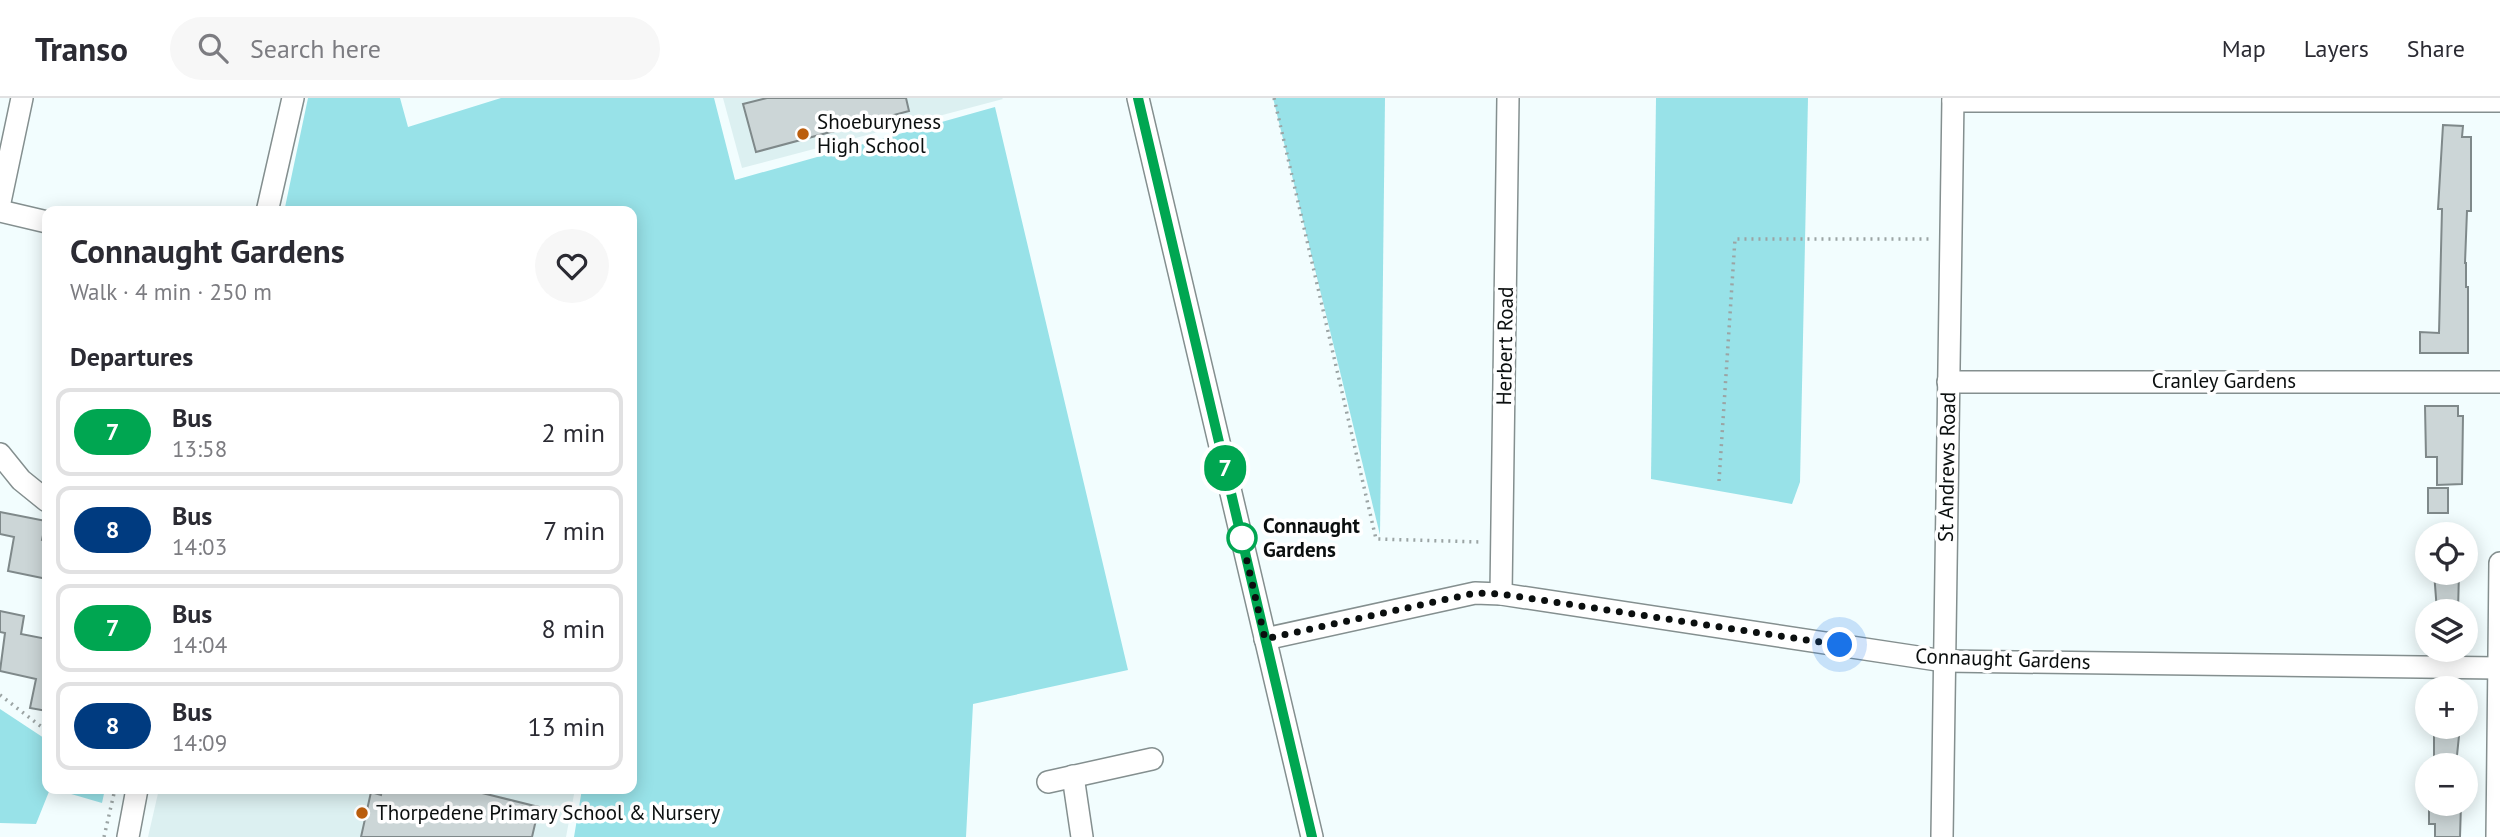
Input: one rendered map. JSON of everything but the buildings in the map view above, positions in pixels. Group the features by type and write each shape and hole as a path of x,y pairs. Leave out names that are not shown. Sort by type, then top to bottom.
{"street":[{"path":"0,202 8,124 22,98"},
{"path":"268,206 293,98"},
{"path":"1138,98 1312,837"},
{"name":"Herbert Road","path":"1501,594 1508,98"},
{"path":"1953,99 2500,101"},
{"name":"St Andrews Road","path":"1942,837 1953,99"},
{"path":"0,211 42,221"},
{"name":"Cranley Gardens","path":"1948,382 2500,382"},
{"path":"0,454 21,480 42,497"},
{"path":"2497,837 2500,564"},
{"name":"Connaught Gardens","path":"1265,639 1475,593 1501,594 1944,661 2498,668"},
{"path":"1048,782 1153,759"},
{"path":"1073,776 1082,837"},
{"path":"128,837 136,794"}],"path":[{"path":"1274,98 1376,539 1502,543"},
{"path":"1719,481 1735,239 1951,239"},
{"path":"0,695 42,727"},
{"path":"104,837 114,794"}],"shaded area":[{"path":"308,98 400,98 408,127 501,98 714,98 735,180 995,107 1128,670 973,704 966,837 574,837 581,794 637,794 637,206 285,206"},
{"name":"Shoeburyness High School","path":"723,98 1002,98 1003,99 742,168"},
{"path":"1273,98 1385,98 1380,535"},
{"path":"1656,98 1808,98 1800,482 1792,504 1651,479"},
{"path":"0,709 42,737 42,794 48,794 36,824 0,823"},
{"path":"71,794 104,794 102,803"},
{"name":"Thorpedene Primary School & Nursery","path":"158,794 574,794 566,837 148,837"}],"bus line":[{"name":"7","path":"1138,98 1312,837"}],"place":[{"name":"Shoeburyness High School","path":"803,134"},
{"name":"Connaught Gardens","path":"1242,538"},
{"name":"Thorpedene Primary School & Nursery","path":"362,813"}],"route":[{"path":"1242,538 1240,531 1265,639 1475,593 1501,594 1840,645"}]}
